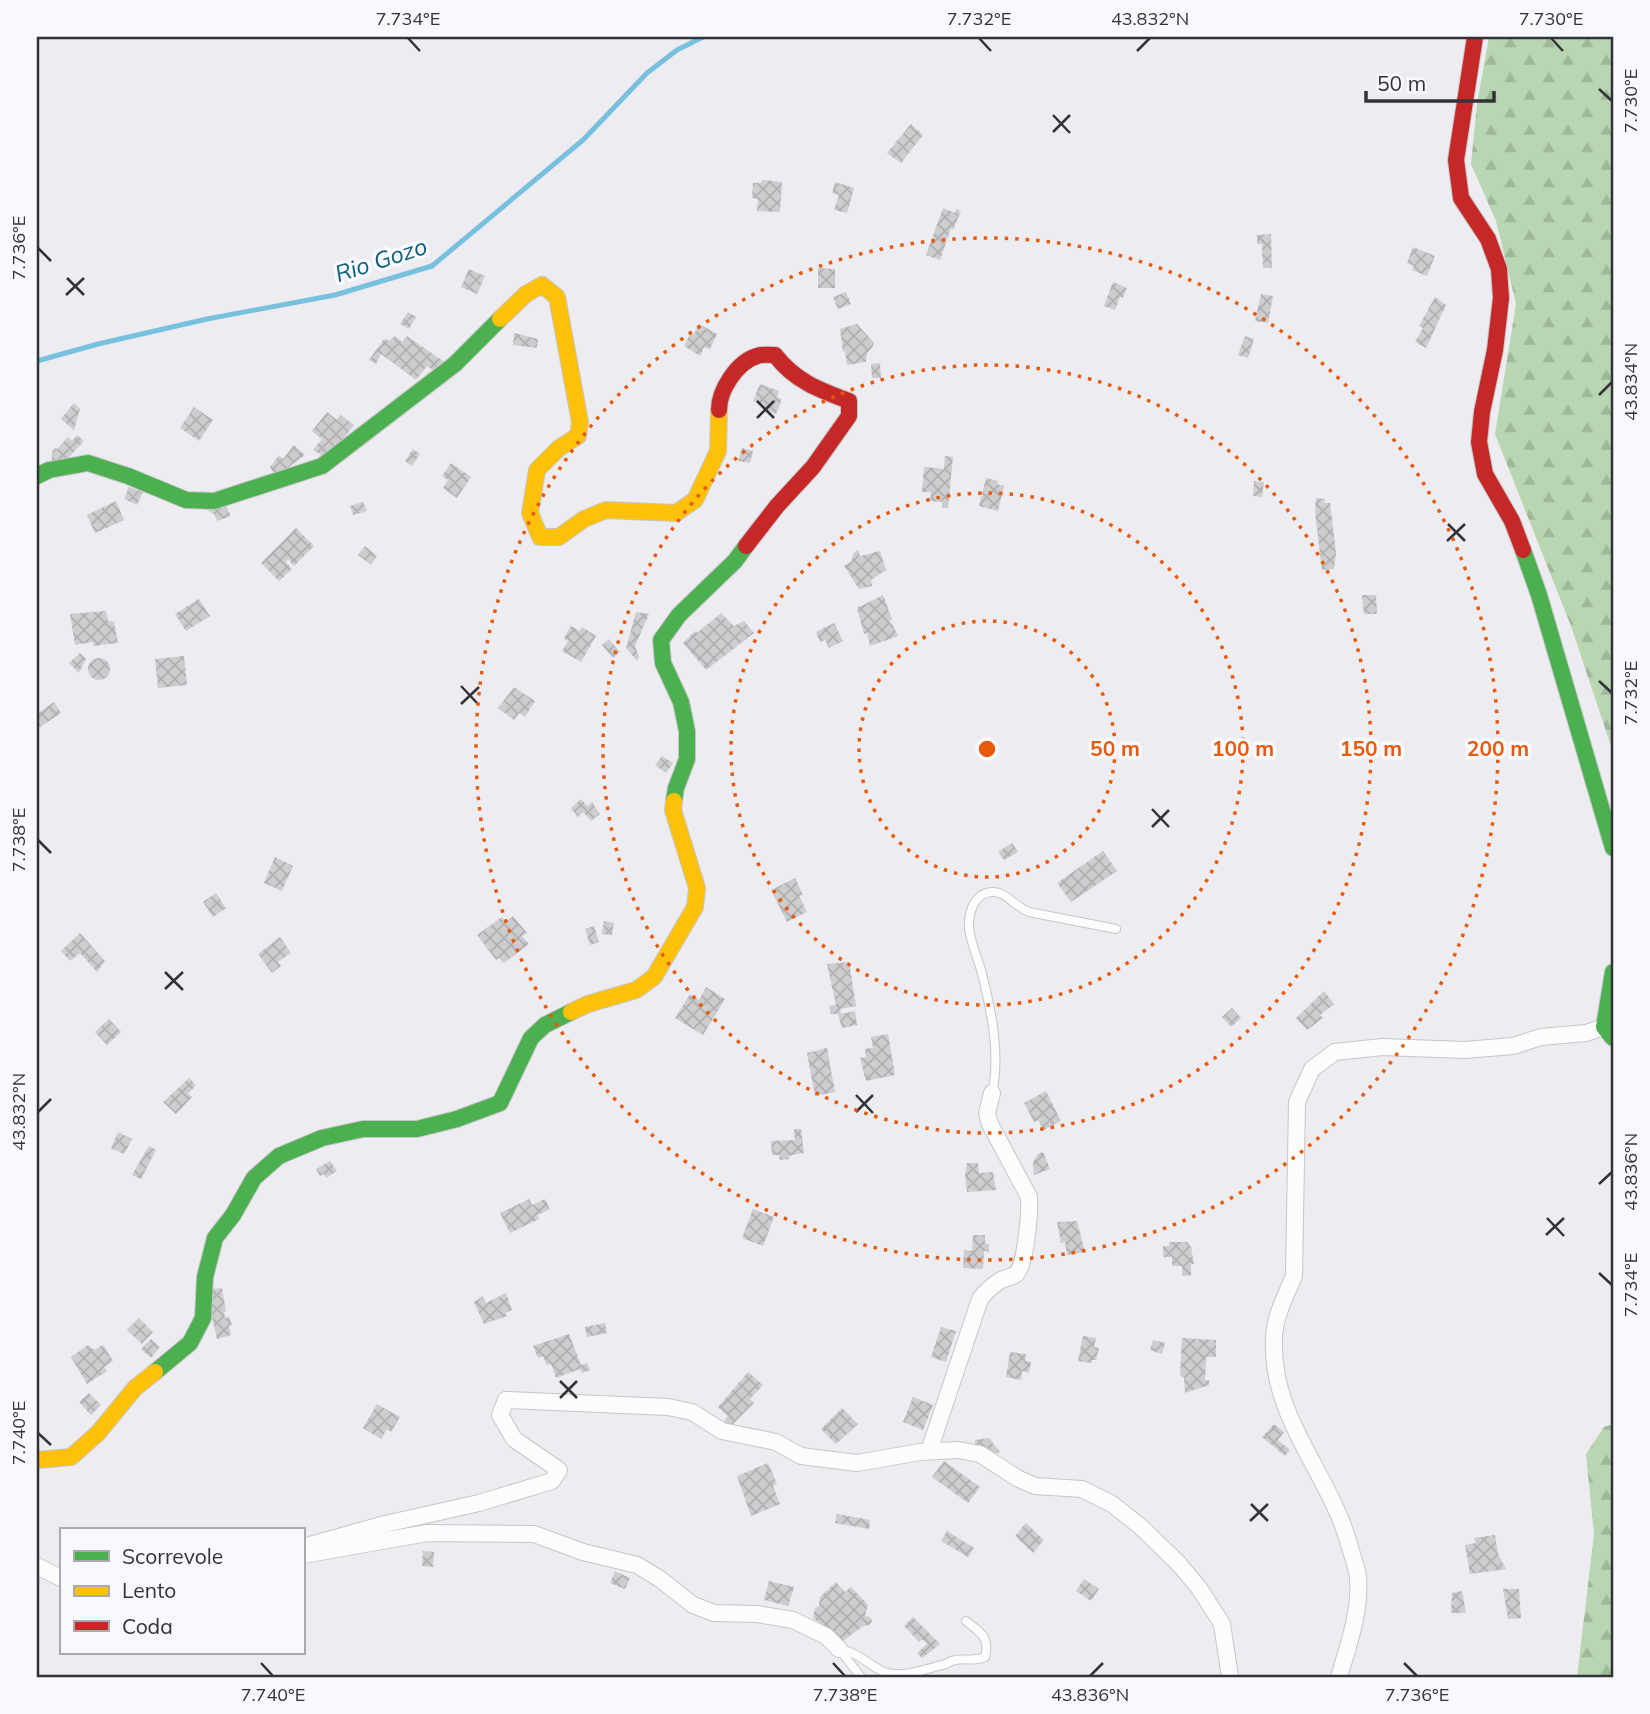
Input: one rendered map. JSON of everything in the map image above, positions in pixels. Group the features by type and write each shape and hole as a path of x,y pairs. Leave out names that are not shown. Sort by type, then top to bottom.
{"street":[{"path":"1475,37 1456,160 1461,198 1488,239 1499,269 1501,298 1479,442 1485,474 1512,521 1539,595 1613,848"},
{"path":"37,476 49,470 88,463 186,500 214,500 323,466 455,364 526,294 542,285 557,297 580,422 578,436 559,448 537,470 530,513 540,537 559,537 584,519 606,510 676,513 695,500 718,451 719,401 730,376 756,356 775,355 788,372 821,391 849,401 849,416 813,467 735,561 679,615 661,640 663,663 681,702 687,731 687,759 676,788 673,810 697,888 695,907 654,977 636,990 588,1004 545,1025 531,1038 500,1103 457,1119 417,1129 363,1129 321,1138 279,1156 254,1178 215,1238 205,1277 203,1318 190,1343 135,1388 98,1433 71,1457 37,1460"},
{"path":"1339,1677 1354,1624 1358,1577 1346,1531 1332,1496 1294,1429 1276,1382 1274,1335 1282,1302 1294,1276 1297,1102 1312,1069 1335,1052 1382,1047 1465,1050 1513,1046 1541,1037 1609,1032 1613,972"},
{"path":"929,1451 980,1299 1003,1279 1015,1276 1021,1268 1030,1209 1029,1197 990,1124 987,1113 992,1093"},
{"path":"304,1546 480,1503 552,1481 559,1469 514,1439 500,1415 506,1400 556,1400 668,1407 692,1412 722,1431 776,1442 801,1456 857,1463 929,1451 958,1450 980,1454 1017,1478 1035,1486 1082,1489 1112,1504 1160,1546 1199,1588 1222,1624 1230,1677"},
{"path":"304,1555 427,1533 534,1534 583,1552 637,1565 694,1605 714,1613 757,1614 793,1620 826,1636 838,1649"},
{"path":"37,1566 60,1578"}],"lane":[{"path":"992,1093 996,1055 985,987 969,928 973,904 979,896 1001,892 1018,908 1028,912 1116,929"},
{"path":"838,1649 856,1653 885,1672 898,1675 946,1664 951,1660 978,1660 985,1657 988,1646 986,1639 966,1620"},
{"path":"838,1649 860,1677"}],"green space":[{"path":"1489,37 1613,37 1613,745 1610,743 1571,626 1495,434 1516,304 1496,221 1471,164 1477,104"},
{"path":"1613,1424 1613,1677 1577,1677 1594,1534 1586,1454 1604,1427"}],"building":[{"path":"911,124 923,135 901,163 887,153"},
{"path":"762,180 782,182 780,212 757,211 758,199 752,198 753,183 761,183"},
{"path":"835,182 854,188 847,213 834,210 839,195 832,193"},
{"path":"943,208 955,213 956,209 961,211 953,230 951,228 940,260 926,255"},
{"path":"1271,234 1272,268 1263,268 1262,244 1257,244 1257,235"},
{"path":"1413,247 1435,256 1427,276 1412,270 1414,266 1407,263"},
{"path":"818,268 835,269 835,288 818,288"},
{"path":"469,269 485,276 477,294 461,287"},
{"path":"1113,282 1127,288 1115,310 1104,306"},
{"path":"846,292 851,304 838,309 833,297"},
{"path":"1261,294 1273,296 1268,323 1255,321"},
{"path":"1435,297 1446,305 1426,348 1415,342 1423,328 1419,326"},
{"path":"408,312 416,317 409,329 400,324"},
{"path":"699,324 717,334 710,349 704,347 700,356 684,346"},
{"path":"857,324 874,343 867,353 866,362 847,365 840,329"},
{"path":"514,333 538,339 537,348 513,345"},
{"path":"395,336 402,342 407,336 446,363 437,373 427,366 416,380 381,354 376,364 369,360 384,339 389,341"},
{"path":"1245,336 1254,339 1248,358 1238,355"},
{"path":"880,363 881,378 872,378 871,364"},
{"path":"760,384 779,391 777,398 782,399 776,414 753,401"},
{"path":"74,403 80,409 74,430 61,419"},
{"path":"194,407 213,420 199,441 180,428"},
{"path":"327,412 337,420 341,415 354,425 328,459 313,450 322,439 312,431"},
{"path":"77,435 84,441 59,468 52,461 52,452 68,437 72,441"},
{"path":"294,445 305,455 276,477 270,467 279,455 283,459"},
{"path":"742,448 753,451 750,463 738,461"},
{"path":"413,449 420,454 412,466 405,461"},
{"path":"945,456 953,457 948,508 942,508 942,502 930,501 931,492 922,492 924,467 944,469"},
{"path":"451,463 471,477 457,498 443,488 448,480 442,476"},
{"path":"986,478 998,481 997,484 1004,486 998,511 979,506"},
{"path":"1254,481 1264,482 1262,497 1253,496"},
{"path":"129,487 143,492 137,505 124,499"},
{"path":"1316,498 1330,503 1336,553 1334,569 1322,570 1315,512"},
{"path":"116,501 124,520 95,533 87,515"},
{"path":"224,502 231,516 217,521 214,514 205,509"},
{"path":"363,502 367,511 353,515 350,506"},
{"path":"296,528 314,546 294,566 288,559 286,562 292,569 279,581 261,563"},
{"path":"365,546 377,556 371,565 358,555"},
{"path":"858,550 860,556 880,551 886,570 871,580 872,586 859,589 844,566 852,561 853,554"},
{"path":"883,595 892,619 889,622 898,636 870,646 857,608"},
{"path":"1362,595 1376,595 1377,614 1364,614"},
{"path":"199,599 210,616 186,631 175,614"},
{"path":"106,611 108,621 114,622 118,643 93,646 93,642 75,645 70,614"},
{"path":"636,612 649,614 635,646 639,657 637,661 626,648"},
{"path":"721,613 734,626 744,621 754,633 706,670 683,643"},
{"path":"834,623 843,641 829,648 825,640 820,642 816,632"},
{"path":"571,626 580,631 582,627 596,636 581,662 562,651 568,641 564,638"},
{"path":"609,639 620,652 613,658 602,645"},
{"path":"80,653 86,659 79,673 69,663"},
{"path":"184,656 187,685 158,688 155,659"},
{"path":"99,658 107,661 110,669 107,677 99,680 91,677 88,669 91,661"},
{"path":"514,687 535,701 525,717 519,713 514,720 498,708"},
{"path":"54,702 61,713 40,727 37,714"},
{"path":"662,756 673,763 666,773 655,765"},
{"path":"581,799 587,806 592,802 600,814 591,821 583,812 578,817 571,808"},
{"path":"1012,843 1018,852 1004,860 998,852"},
{"path":"1103,851 1117,871 1071,902 1057,883"},
{"path":"275,857 293,866 282,891 264,883"},
{"path":"795,878 803,895 799,896 807,912 787,922 771,890"},
{"path":"216,893 226,908 213,917 203,902"},
{"path":"513,916 527,933 522,936 529,944 504,963 499,958 496,960 477,935 502,917 506,922"},
{"path":"604,921 614,923 612,935 602,934"},
{"path":"594,926 599,942 590,945 585,929"},
{"path":"80,933 105,961 97,972 80,953 70,961 61,951"},
{"path":"280,937 291,953 278,962 281,966 272,973 258,954"},
{"path":"849,962 856,1006 840,1009 841,1014 855,1011 857,1025 842,1028 838,1014 831,1014 829,1006 836,1005 827,964"},
{"path":"706,987 725,999 703,1035 675,1018 690,994 699,1000"},
{"path":"1324,991 1334,1004 1320,1015 1323,1018 1307,1030 1296,1018"},
{"path":"1232,1008 1241,1018 1231,1027 1222,1017"},
{"path":"109,1019 121,1032 107,1045 95,1032"},
{"path":"888,1034 895,1075 866,1081 860,1058 866,1057 865,1049 873,1048 871,1037"},
{"path":"827,1048 835,1092 815,1096 807,1053"},
{"path":"189,1078 196,1085 188,1094 192,1097 176,1114 163,1102"},
{"path":"1046,1091 1061,1121 1044,1130 1038,1120 1034,1122 1024,1103"},
{"path":"794,1129 801,1129 804,1153 780,1160 779,1155 772,1155 771,1141 795,1140"},
{"path":"118,1132 132,1139 124,1154 111,1148"},
{"path":"149,1146 156,1150 141,1179 132,1175"},
{"path":"1043,1152 1050,1169 1034,1175 1033,1162 1038,1154"},
{"path":"330,1161 337,1171 326,1178 324,1174 320,1176 316,1169"},
{"path":"967,1163 978,1163 979,1173 993,1172 996,1190 967,1192"},
{"path":"529,1199 532,1205 545,1199 550,1209 537,1215 539,1219 510,1233 500,1213"},
{"path":"753,1209 774,1217 763,1246 742,1238"},
{"path":"1077,1221 1085,1252 1067,1255 1065,1242 1061,1243 1057,1222"},
{"path":"973,1235 985,1235 985,1243 989,1244 989,1252 984,1251 983,1269 963,1268 964,1250 972,1251"},
{"path":"1169,1242 1187,1242 1191,1247 1194,1264 1191,1264 1191,1275 1182,1276 1182,1266 1172,1266 1172,1257 1163,1257 1163,1246 1169,1246"},
{"path":"222,1288 225,1318 229,1317 232,1325 229,1326 231,1335 217,1339 211,1313 212,1289"},
{"path":"506,1293 512,1310 505,1313 507,1316 484,1324 474,1302 483,1296 486,1303"},
{"path":"139,1318 153,1332 142,1344 127,1330"},
{"path":"605,1323 607,1333 587,1337 585,1327"},
{"path":"941,1327 956,1331 946,1362 931,1357"},
{"path":"569,1334 581,1365 587,1363 590,1370 582,1373 580,1369 556,1378 551,1364 547,1365 543,1356 538,1358 533,1346"},
{"path":"1083,1336 1096,1338 1094,1347 1099,1348 1096,1360 1092,1360 1092,1363 1078,1361"},
{"path":"1182,1338 1216,1340 1216,1357 1206,1357 1205,1380 1209,1380 1209,1385 1185,1393 1184,1378 1180,1375"},
{"path":"151,1339 160,1347 151,1358 141,1349"},
{"path":"1153,1340 1165,1343 1162,1354 1150,1350"},
{"path":"88,1345 94,1350 103,1345 113,1361 104,1367 107,1371 87,1384 71,1357"},
{"path":"1010,1352 1026,1354 1025,1361 1031,1362 1029,1373 1022,1371 1021,1380 1006,1377"},
{"path":"748,1372 763,1385 750,1399 754,1403 730,1427 724,1421 728,1416 718,1407"},
{"path":"89,1393 101,1405 91,1415 79,1402"},
{"path":"913,1397 933,1405 923,1430 903,1422"},
{"path":"377,1404 400,1417 391,1432 387,1429 381,1439 363,1428"},
{"path":"842,1408 858,1424 836,1444 821,1429"},
{"path":"1274,1424 1284,1432 1278,1440 1290,1450 1285,1456 1262,1437"},
{"path":"989,1438 1000,1452 993,1454 975,1448 975,1440"},
{"path":"944,1461 980,1487 968,1503 932,1477"},
{"path":"768,1463 777,1484 773,1486 780,1504 751,1516 737,1476"},
{"path":"837,1514 870,1520 869,1529 835,1523"},
{"path":"1026,1523 1044,1540 1033,1553 1015,1536"},
{"path":"947,1531 974,1548 968,1557 941,1541"},
{"path":"1495,1535 1498,1554 1506,1569 1470,1574 1465,1545 1476,1543 1474,1538"},
{"path":"423,1551 434,1552 433,1567 422,1566"},
{"path":"615,1571 630,1578 625,1589 610,1583"},
{"path":"1084,1579 1099,1589 1091,1601 1076,1591"},
{"path":"769,1581 794,1587 788,1606 764,1600"},
{"path":"836,1582 845,1592 851,1587 868,1605 865,1615 871,1618 872,1622 843,1641 813,1618 820,1597"},
{"path":"1503,1589 1519,1589 1521,1618 1508,1619"},
{"path":"1462,1591 1466,1613 1451,1613 1452,1593"},
{"path":"913,1617 940,1644 922,1658 917,1653 927,1644 922,1639 919,1642 904,1626"}],"waterway":[{"name":"Rio Gozo","path":"37,361 207,319 335,295 432,266 583,140 647,73 677,50 703,37"}],"traffic: fast":[{"path":"37,476 49,470 88,463 186,500 214,501 322,466 455,364 500,319"},
{"path":"674,801 687,759 687,731 681,702 663,663 661,640 679,615 735,561 746,546"},
{"path":"1523,550 1539,595 1613,848"},
{"path":"1613,972 1604,1027 1613,1038"},
{"path":"155,1372 190,1343 203,1318 205,1277 215,1238 233,1215 254,1178 279,1156 322,1138 363,1129 417,1129 457,1119 500,1103 531,1038 545,1025 571,1012"}],"traffic: slow":[{"path":"500,319 526,294 542,285 557,297 580,422 578,436 559,448 537,470 530,513 540,537 559,537 584,519 606,510 676,513 695,500 718,451 719,410"},
{"path":"571,1012 588,1004 636,990 654,977 695,907 697,888 673,810 674,801"},
{"path":"37,1460 71,1457 98,1433 135,1388 155,1372"}],"traffic: jam":[{"path":"1475,37 1456,160 1461,198 1488,239 1499,269 1501,298 1479,442 1485,474 1512,521 1523,550"},
{"path":"719,410 722,394 736,370 750,359 764,355 775,355 799,378 849,401 849,416 813,467 777,506 746,546"}]}
